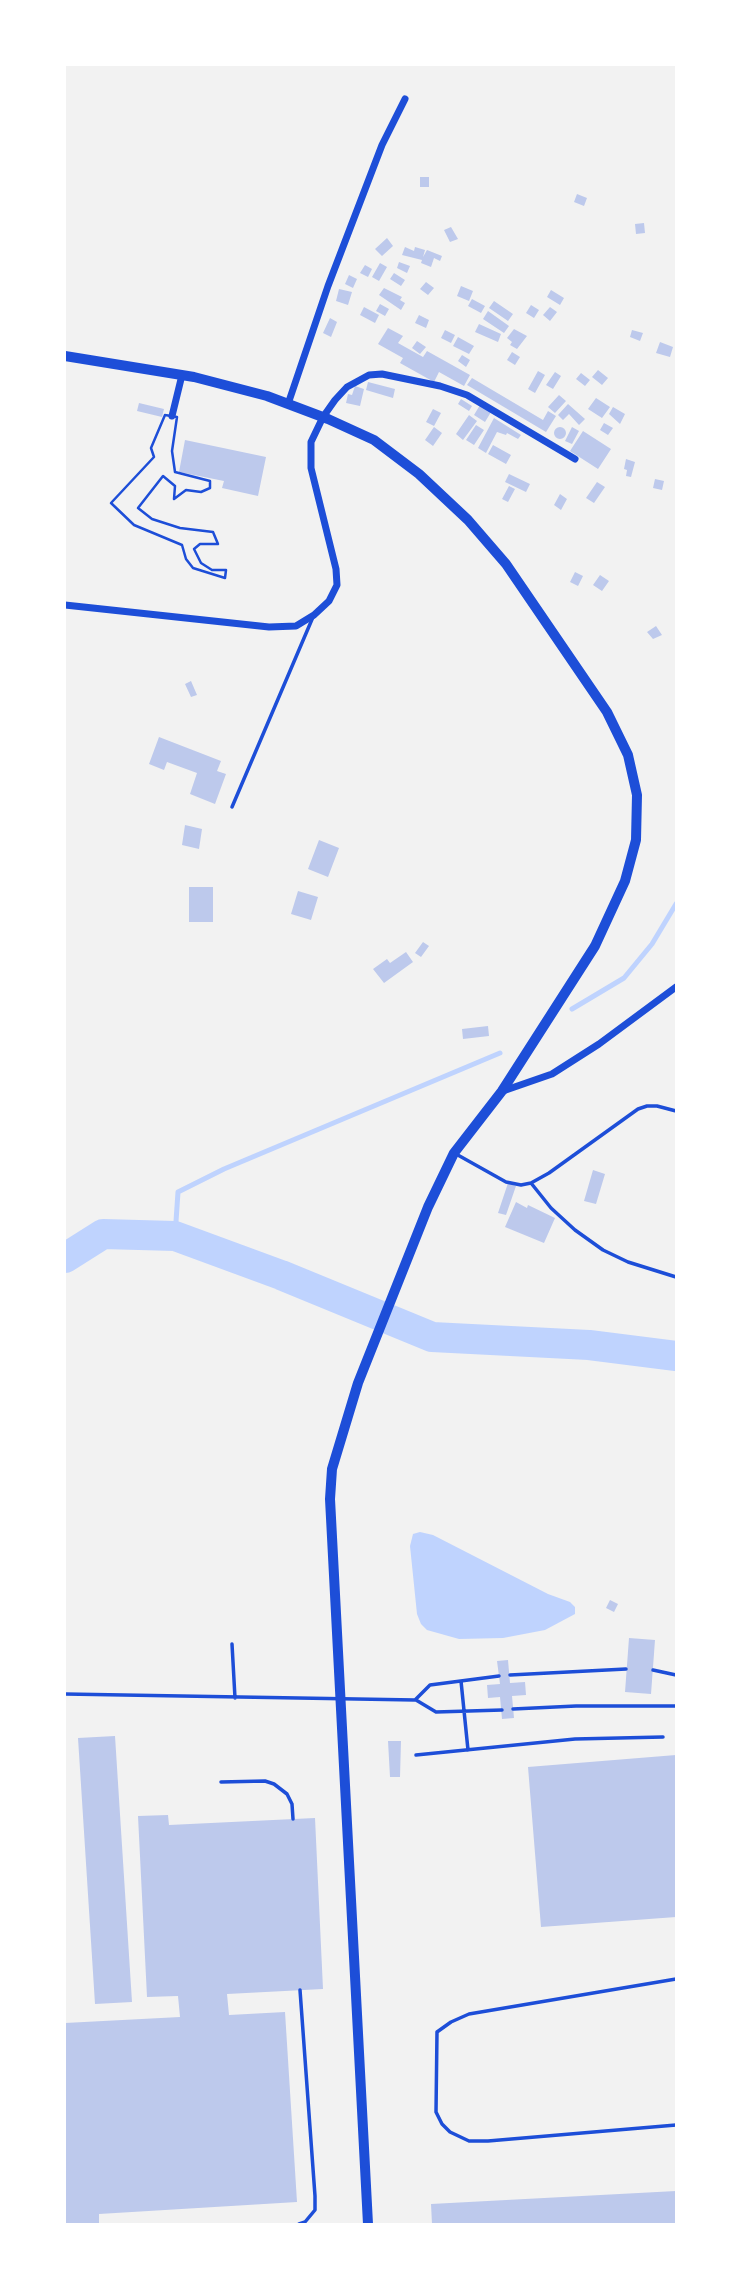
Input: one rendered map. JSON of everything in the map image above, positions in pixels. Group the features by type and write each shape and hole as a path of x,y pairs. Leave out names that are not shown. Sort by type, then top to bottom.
{"street":[{"path":"288,404 328,286 382,145 405,99"},
{"path":"65,356 182,374 267,396 374,440 419,474 468,520 506,564 592,689 607,712 628,755 637,795 635,840 625,881 594,946 502,1091 454,1153 428,1207 358,1383 332,1469 330,1499 369,2224"},
{"path":"172,416 182,374"},
{"path":"65,605 269,627 296,626 314,615 329,601 337,585 336,569 311,468 311,442 323,417 347,387 369,375 382,374 440,386 467,395 575,459"},
{"path":"502,1091 552,1073 599,1044 676,988"}],"lane":[{"path":"232,807 314,615"},
{"path":"454,1153 506,1182 521,1185 531,1183 549,1173 638,1109 657,1106 676,1111"},
{"path":"531,1183 551,1208 603,1250 628,1262 676,1277"},
{"path":"232,1644 235,1698"},
{"path":"510,1675 626,1669"},
{"path":"653,1670 676,1675"},
{"path":"415,1700 430,1685 499,1676"},
{"path":"461,1681 468,1750"},
{"path":"65,1694 415,1700 436,1712 502,1710"},
{"path":"513,1709 676,1706"},
{"path":"416,1755 575,1739 663,1737"},
{"path":"221,1782 265,1781 274,1784 287,1794 292,1804 293,1819"},
{"path":"676,1979 468,2014 451,2022 437,2032 436,2112 450,2132 469,2141 676,2125"},
{"path":"299,2224 305,2222 314,2210 315,2196 300,1990"}],"path":[{"path":"164,415 172,416 177,417 172,451 174,472 210,481 210,488 201,492 186,490 174,499 175,486 163,476 138,508 152,519 171,525 214,532 218,544 200,544 194,549 201,563 212,570 226,570 225,578 193,568 182,545 134,525 111,503 155,457 151,448 164,415"}],"water":[{"path":"420,1532 433,1535 548,1594 570,1602 575,1607 575,1614 545,1630 503,1638 459,1639 427,1630 417,1614 410,1546 413,1534"}],"building":[{"path":"420,177 429,177 429,187 420,187"},
{"path":"577,194 587,198 584,206 574,202"},
{"path":"644,223 645,233 636,234 635,224"},
{"path":"451,227 458,239 450,242 444,230"},
{"path":"387,238 393,246 382,256 375,249"},
{"path":"405,247 414,251 415,247 425,250 423,257 427,250 442,256 440,261 434,258 431,267 421,263 422,260 402,255"},
{"path":"399,262 410,266 407,273 397,268"},
{"path":"380,263 387,267 379,281 372,277"},
{"path":"365,265 372,269 368,277 360,273"},
{"path":"394,273 405,280 401,286 390,279"},
{"path":"349,275 357,279 353,288 345,284"},
{"path":"426,282 434,288 428,295 420,289"},
{"path":"461,286 473,291 469,301 457,296"},
{"path":"384,288 402,297 400,300 405,303 401,310 379,295"},
{"path":"339,289 352,292 348,305 336,301"},
{"path":"551,290 564,298 560,305 547,297"},
{"path":"472,299 485,306 481,313 468,306"},
{"path":"494,301 513,314 508,321 489,308"},
{"path":"380,304 389,309 385,316 376,311"},
{"path":"531,305 539,310 534,318 526,313"},
{"path":"364,307 379,315 375,323 360,315"},
{"path":"550,307 557,312 550,321 543,315"},
{"path":"488,311 509,326 504,333 483,319"},
{"path":"419,315 429,320 426,328 415,323"},
{"path":"330,318 337,322 331,337 323,333"},
{"path":"479,324 501,334 498,342 475,332"},
{"path":"388,328 403,336 398,343 423,357 427,351 470,375 464,386 439,372 434,382 400,363 403,358 378,344"},
{"path":"514,329 527,336 517,349 510,345 512,342 507,338"},
{"path":"445,330 455,335 451,343 441,338"},
{"path":"632,330 643,333 640,341 630,337"},
{"path":"458,337 474,346 469,354 453,346"},
{"path":"417,341 426,347 420,354 412,348"},
{"path":"660,342 673,347 670,357 656,353"},
{"path":"512,352 520,357 515,365 507,360"},
{"path":"462,355 470,360 466,367 458,361"},
{"path":"598,370 608,378 602,385 592,377"},
{"path":"538,371 545,375 535,393 528,389"},
{"path":"555,372 561,376 553,389 546,385"},
{"path":"581,373 590,380 585,386 576,379"},
{"path":"472,378 543,420 548,411 556,416 546,432 467,385"},
{"path":"368,382 395,389 393,398 366,390"},
{"path":"355,386 364,389 360,406 346,403 348,394 352,395"},
{"path":"559,395 566,401 555,413 548,407"},
{"path":"596,398 610,407 602,418 588,409"},
{"path":"461,399 472,406 469,411 458,404"},
{"path":"139,403 164,409 162,417 137,411"},
{"path":"568,404 585,419 579,425 569,414 563,420 558,415"},
{"path":"480,405 491,412 485,422 474,415"},
{"path":"613,407 625,414 620,424 609,414"},
{"path":"433,409 441,413 434,426 426,422"},
{"path":"469,415 477,421 463,440 456,434"},
{"path":"494,418 521,435 518,439 507,433 497,432 486,453 478,448"},
{"path":"604,423 613,428 608,435 600,430"},
{"path":"476,425 484,430 474,445 466,440"},
{"path":"434,427 442,433 433,446 425,440"},
{"path":"560,427 566,433 560,439 554,433"},
{"path":"572,427 579,431 572,444 565,441"},
{"path":"583,431 611,449 598,469 570,451"},
{"path":"185,440 266,457 258,496 222,488 224,481 179,472"},
{"path":"493,445 511,455 506,464 488,454"},
{"path":"626,459 635,462 631,477 626,476 627,470 624,469"},
{"path":"509,474 530,484 526,492 505,482"},
{"path":"655,479 664,481 662,490 653,488"},
{"path":"597,482 605,487 594,503 586,498"},
{"path":"509,486 515,489 508,502 502,499"},
{"path":"560,494 567,499 561,510 554,505"},
{"path":"575,572 583,576 578,586 570,582"},
{"path":"600,575 609,581 602,591 593,585"},
{"path":"656,626 662,635 653,639 647,632"},
{"path":"191,681 197,695 191,697 185,684"},
{"path":"159,737 221,761 217,771 226,774 215,804 190,794 197,773 167,762 164,770 149,764"},
{"path":"185,825 202,829 199,849 182,845"},
{"path":"319,840 339,848 328,877 308,869"},
{"path":"189,887 213,887 213,922 189,922"},
{"path":"298,891 318,897 311,920 291,914"},
{"path":"423,942 429,946 421,957 415,953"},
{"path":"406,952 413,962 384,983 373,969 387,959 390,963"},
{"path":"488,1026 489,1036 463,1039 462,1029"},
{"path":"593,1170 605,1174 596,1204 584,1201"},
{"path":"508,1183 516,1186 506,1215 498,1213"},
{"path":"516,1202 555,1218 544,1243 505,1227"},
{"path":"610,1600 618,1604 614,1612 606,1608"},
{"path":"629,1638 655,1640 651,1694 625,1692"},
{"path":"508,1660 510,1683 525,1682 526,1695 512,1696 514,1718 502,1719 500,1697 488,1698 487,1685 500,1684 497,1661"},
{"path":"115,1736 132,2002 95,2004 78,1738"},
{"path":"388,1741 401,1741 400,1777 390,1777"},
{"path":"676,1755 676,1917 541,1927 528,1767"},
{"path":"168,1815 169,1825 315,1818 323,1989 227,1994 229,2015 285,2012 297,2202 99,2214 99,2223 65,2224 65,2023 180,2017 178,1996 147,1997 138,1816"},
{"path":"676,2191 676,2224 432,2224 431,2204"}],"waterway":[{"path":"572,1009 624,978 652,944 676,904"},
{"path":"175,1236 178,1192 224,1169 500,1053"},
{"path":"65,1258 103,1234 175,1236 281,1275 432,1337 589,1345 676,1356"}]}
